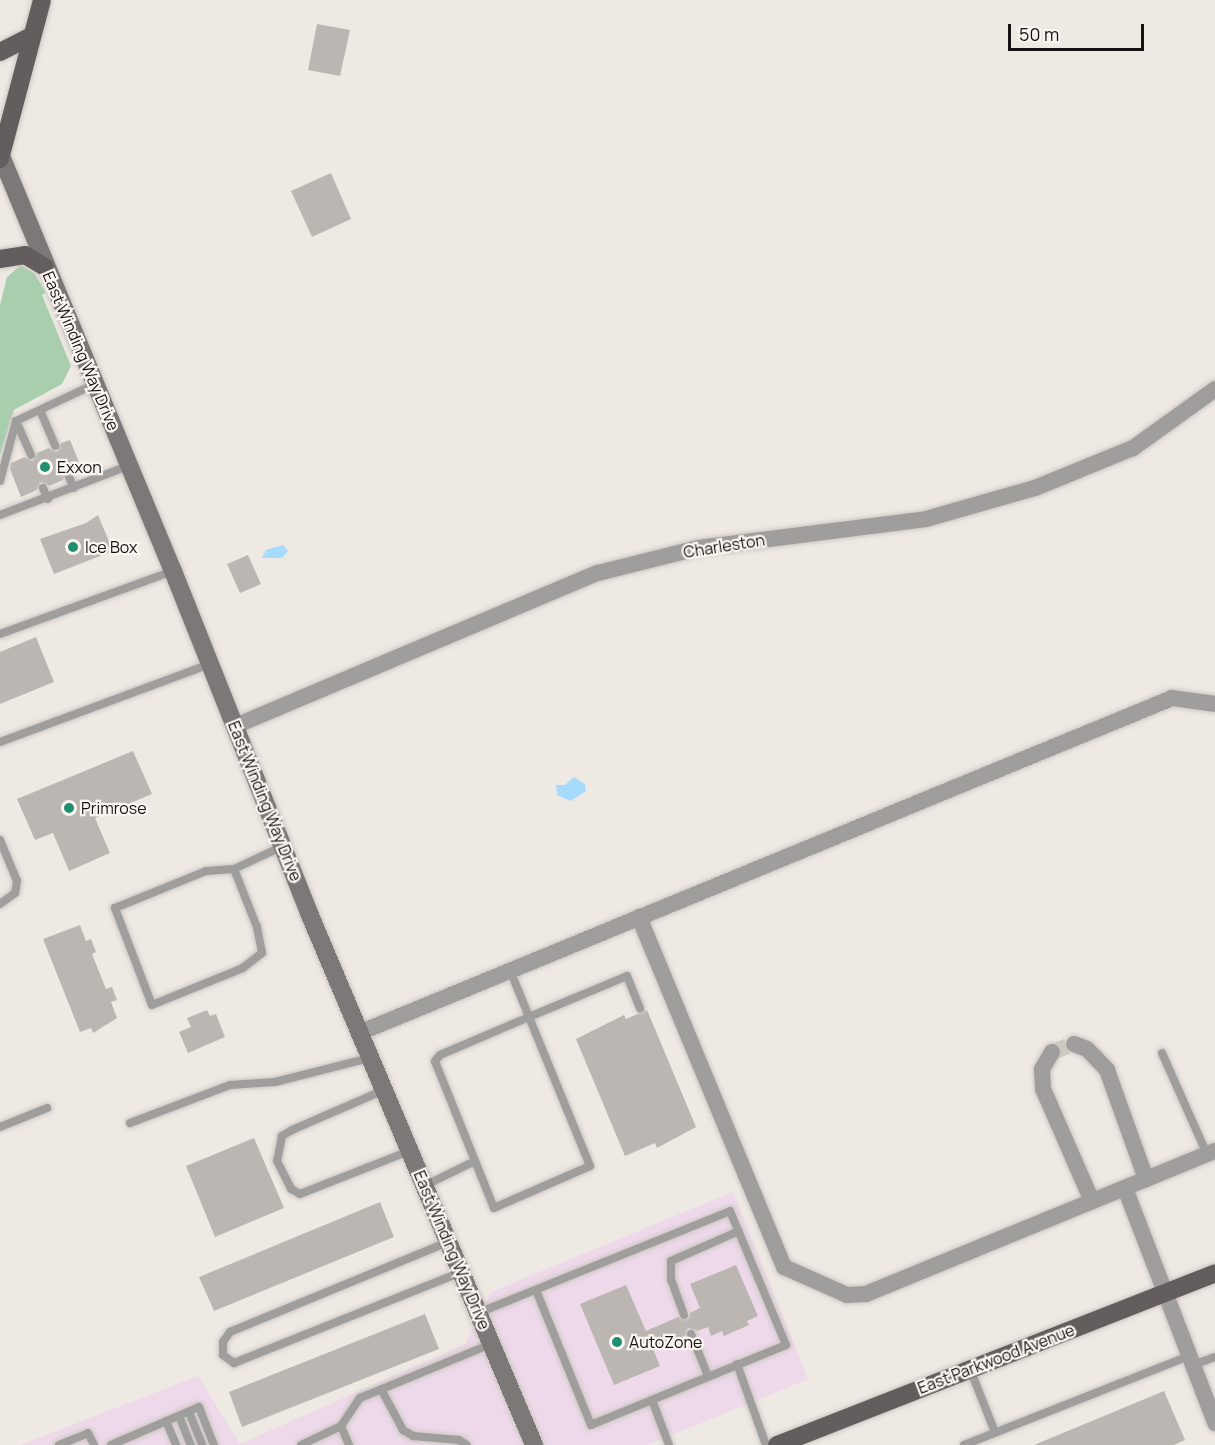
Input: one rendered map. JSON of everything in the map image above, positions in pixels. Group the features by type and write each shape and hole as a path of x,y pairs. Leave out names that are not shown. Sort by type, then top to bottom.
{"main road":[{"path":"0,156 42,0"},
{"path":"0,51 32,36"},
{"path":"0,259 25,255 45,267"},
{"name":"East Parkwood Avenue","path":"777,1445 1215,1273"}],"street":[{"name":"East Winding Way Drive","path":"0,156 130,465 370,1058 534,1445"},
{"name":"Charleston","path":"235,726 598,573 699,548 926,519 1035,488 1133,448 1215,389"},
{"path":"360,1033 1172,698 1215,704"},
{"path":"639,917 784,1267 847,1295 866,1294 1211,1152"},
{"path":"1074,1044 1087,1049 1107,1070 1146,1179"},
{"path":"1052,1052 1042,1070 1042,1089 1092,1201"},
{"path":"1125,1188 1215,1423"}],"lane":[{"path":"16,421 96,383"},
{"path":"40,410 55,446"},
{"path":"16,421 31,455"},
{"path":"0,481 16,421"},
{"path":"0,515 48,499 130,465"},
{"path":"69,477 74,488"},
{"path":"43,488 48,499"},
{"path":"0,634 173,571"},
{"path":"0,742 210,664"},
{"path":"0,840 17,881 15,893 0,904"},
{"path":"234,869 257,927 262,953 243,968 152,1005 115,908 206,871 234,869 283,846"},
{"path":"510,970 529,1017 590,1166 494,1208 435,1061 440,1055 529,1017 627,976 640,1008"},
{"path":"1162,1053 1211,1152"},
{"path":"130,1123 230,1085 275,1082 370,1058"},
{"path":"384,1090 282,1136 277,1161 291,1189 300,1194 410,1151"},
{"path":"0,1127 47,1108"},
{"path":"424,1186 475,1161"},
{"path":"478,1313 536,1290 633,1252 729,1211 786,1345 591,1425 536,1290"},
{"path":"684,1315 671,1280 671,1261 739,1231"},
{"path":"448,1242 230,1332 223,1342 223,1355 234,1364 461,1272"},
{"path":"691,1334 708,1376"},
{"path":"301,1445 341,1426 360,1398 491,1343"},
{"path":"964,1445 1191,1361 1215,1357"},
{"path":"737,1364 766,1445"},
{"path":"969,1369 995,1432"},
{"path":"381,1389 403,1430 413,1436 459,1440 467,1445"},
{"path":"652,1400 669,1445"},
{"path":"111,1445 199,1407 214,1445"},
{"path":"189,1412 202,1445"},
{"path":"179,1416 191,1445"},
{"path":"166,1421 176,1445"},
{"path":"341,1426 350,1445"},
{"path":"59,1445 88,1433 94,1445"}],"shaded area":[{"path":"733,1192 808,1379 648,1445 21,1445 198,1376 240,1444 465,1344 491,1292"}],"green space":[{"path":"21,265 35,274 46,293 42,295 71,366 62,384 14,410 0,455 0,305 7,277"}],"water":[{"path":"283,545 288,551 282,558 262,558 266,550"},
{"path":"574,777 585,784 586,791 571,801 557,795 556,785 565,785"}],"building":[{"path":"317,24 350,30 340,76 308,70"},
{"path":"331,173 351,219 312,237 291,191"},
{"path":"70,440 83,472 75,475 67,471 63,480 49,486 41,482 37,490 21,497 10,469 11,463 25,457 33,461 37,453 49,448 57,452 61,443"},
{"path":"98,515 113,551 54,574 40,539 86,523"},
{"path":"248,555 261,584 240,593 227,564"},
{"path":"36,637 54,682 0,704 0,652"},
{"name":"Primrose","path":"133,751 152,794 95,818 110,853 69,871 53,833 35,840 17,799"},
{"path":"80,925 86,941 91,939 96,952 92,954 106,989 112,987 117,1000 111,1002 117,1018 93,1033 91,1028 80,1032 43,939"},
{"path":"207,1010 210,1016 216,1014 225,1037 188,1053 179,1032 191,1027 187,1018"},
{"path":"647,1010 696,1127 657,1148 655,1143 625,1156 576,1039 624,1015 626,1019"},
{"path":"254,1138 284,1208 215,1237 186,1166"},
{"path":"380,1202 394,1237 214,1311 199,1277"},
{"path":"736,1265 758,1316 747,1321 749,1325 724,1336 722,1331 711,1336 708,1327 697,1331 688,1328 685,1336 653,1349 660,1366 614,1385 580,1304 626,1285 646,1331 678,1317 688,1319 690,1313 700,1308 690,1284"},
{"path":"425,1314 439,1349 242,1427 229,1392"},
{"path":"1164,1391 1185,1440 1174,1445 1034,1445"}],"tunnel":[{"path":"1052,1052 1074,1044"}],"place":[{"name":"Exxon","path":"45,467"},
{"name":"Ice Box","path":"73,547"},
{"name":"Primrose","path":"69,808"},
{"name":"AutoZone","path":"617,1342"}]}
